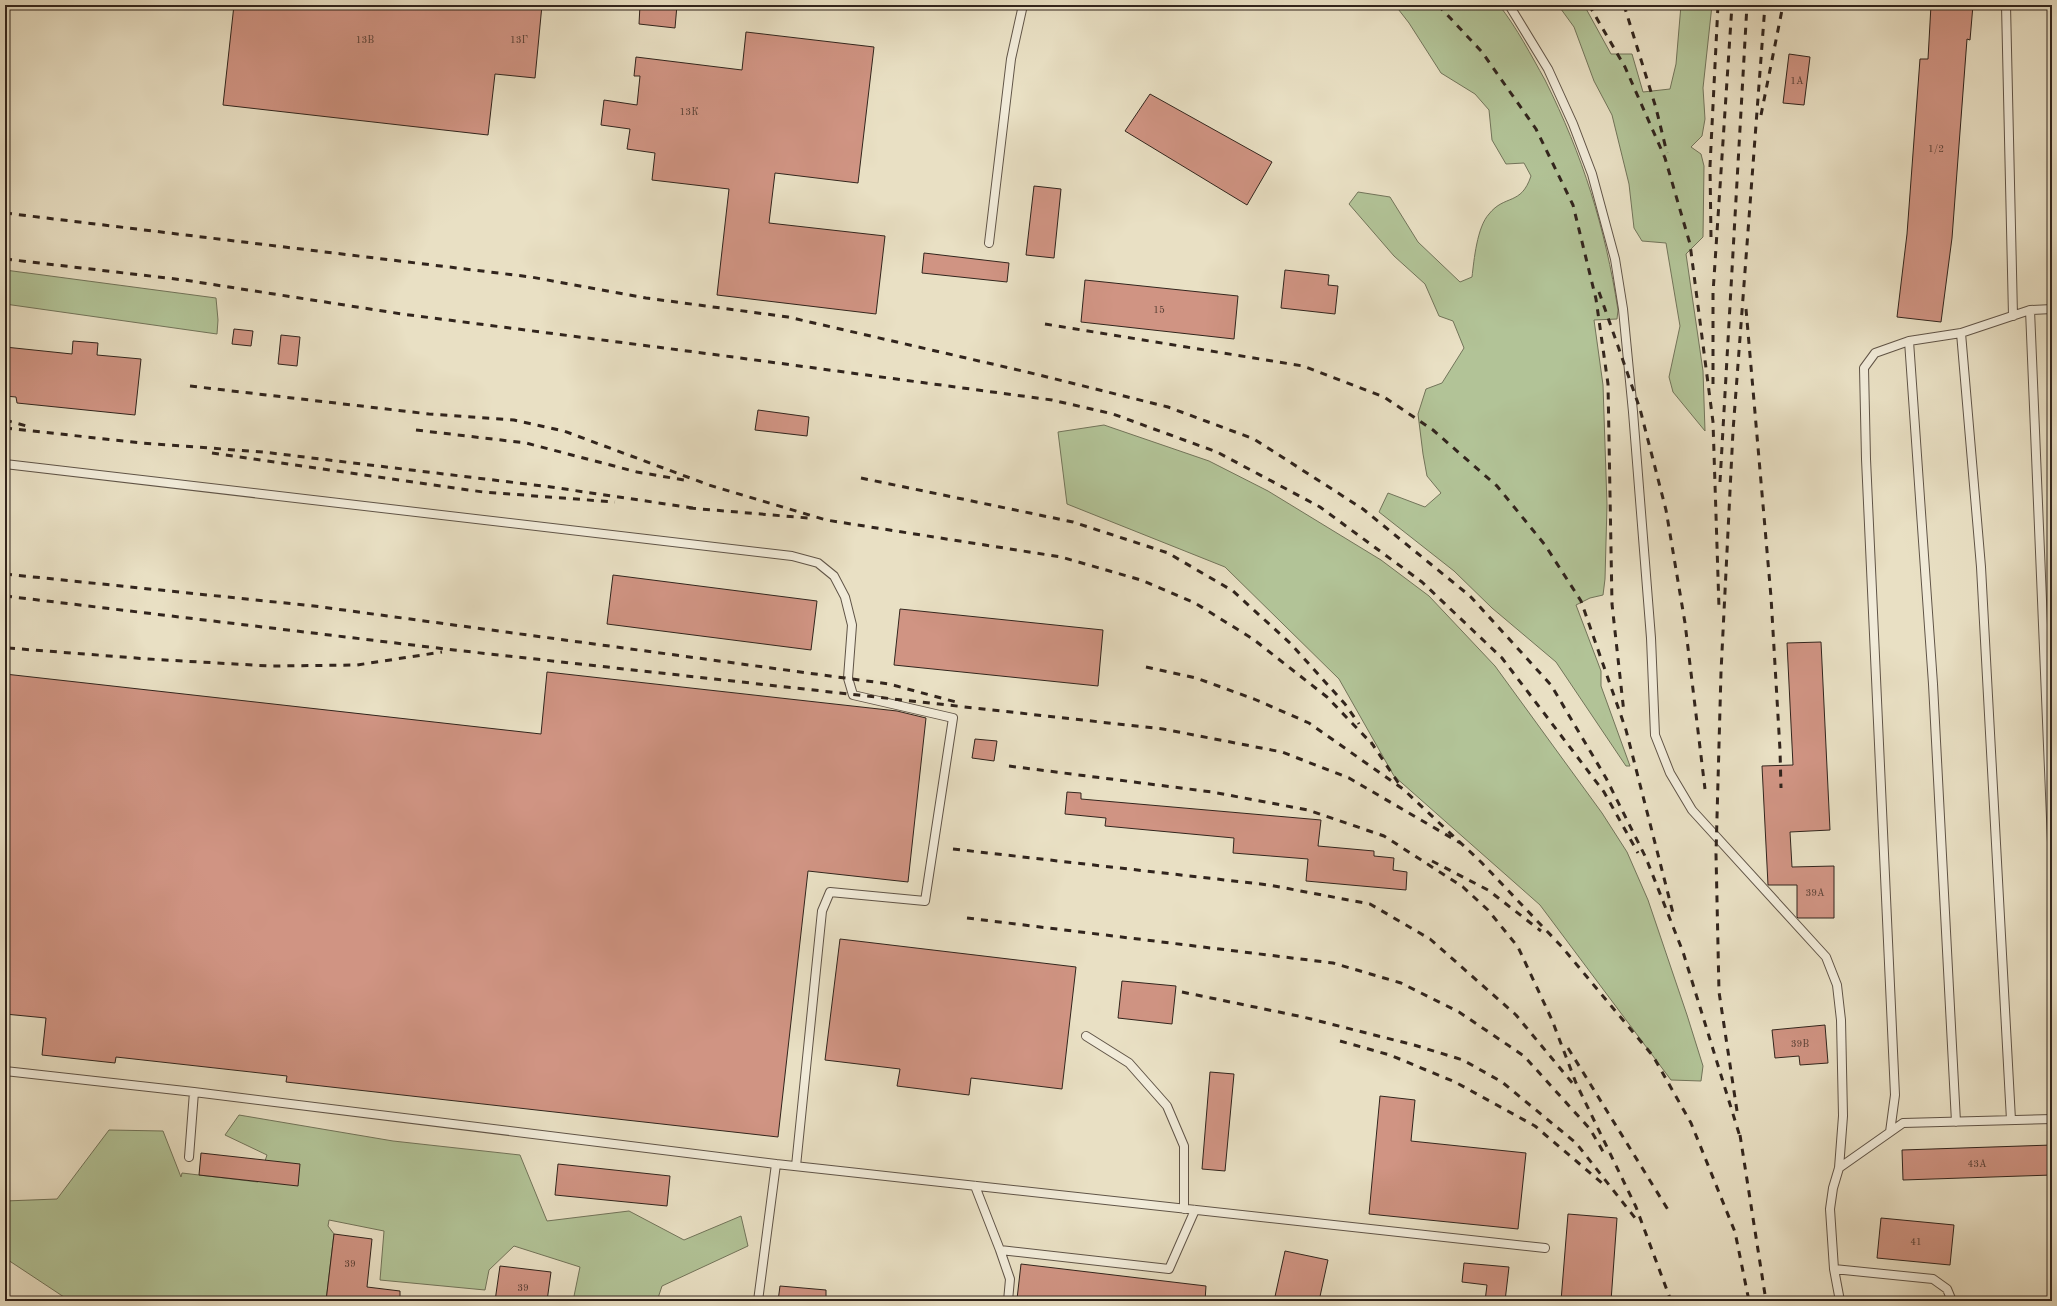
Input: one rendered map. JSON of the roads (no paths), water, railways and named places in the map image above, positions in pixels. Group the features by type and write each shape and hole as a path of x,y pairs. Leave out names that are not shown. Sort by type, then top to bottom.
{"lane":[{"path":"989,243 1011,59 1023,5"},
{"path":"1509,5 1548,69 1573,124 1594,181 1615,259 1623,309 1634,412 1651,638 1655,735 1670,773 1692,810 1826,957 1837,986 1841,1020 1843,1116 1839,1168 1833,1188 1830,1209 1834,1268 1840,1301"},
{"path":"2006,5 2013,316"},
{"path":"1890,1132 1895,1094 1866,459 1864,368 1875,353 1909,342 1960,333 2030,310 2052,308"},
{"path":"2030,310 2052,842"},
{"path":"1960,333 1981,567 2011,1120"},
{"path":"1909,342 1933,684 1956,1122"},
{"path":"5,464 792,556 818,563 834,576 845,597 852,625 848,678 853,695 953,718 925,901 830,892 822,911 796,1166"},
{"path":"1086,1036 1129,1063 1167,1106 1184,1146 1184,1208"},
{"path":"5,1071 194,1092 776,1164 1545,1248"},
{"path":"189,1158 194,1092"},
{"path":"1839,1168 1903,1123 2052,1119"},
{"path":"758,1301 776,1164"},
{"path":"974,1186 1010,1279 1008,1301"},
{"path":"1000,1250 1169,1269 1195,1210"},
{"path":"1834,1268 1933,1279 1947,1289 1952,1301"}],"railway":[{"path":"1438,5 1482,52 1536,129 1573,205 1596,299 1608,384 1612,604 1624,713"},
{"path":"1589,5 1625,67 1665,158 1690,244 1713,422 1719,608"},
{"path":"1624,5 1656,108 1667,153"},
{"path":"1711,237 1710,166 1718,5"},
{"path":"1713,384 1713,293 1732,5"},
{"path":"1720,482 1747,5"},
{"path":"1737,1111 1719,992 1716,854 1721,672 1733,431 1765,5"},
{"path":"1761,115 1783,5"},
{"path":"5,213 531,277 646,298 788,317 1027,372 1168,407 1254,439 1363,509 1470,596 1551,685 1606,778 1646,858 1683,952 1741,1140"},
{"path":"5,259 184,280 402,314 1052,400 1113,414 1217,452 1320,507 1422,582 1502,658 1604,792 1638,853"},
{"path":"1599,292 1640,409 1666,510 1685,623 1705,789"},
{"path":"1746,309 1771,597 1781,788"},
{"path":"1045,324 1303,366 1384,397 1433,430 1497,486 1545,545 1581,601 1626,730 1674,917"},
{"path":"190,386 429,414 514,420 564,431 709,485 826,520 1061,557 1141,580 1195,603 1253,639 1327,697 1374,746"},
{"path":"5,420 30,427"},
{"path":"5,428 142,443 263,452 551,487 693,508"},
{"path":"416,430 526,443 637,472 684,480"},
{"path":"212,453 483,492 615,502"},
{"path":"861,478 1073,522 1168,553 1233,591 1291,644 1345,704 1359,724"},
{"path":"689,508 808,518"},
{"path":"5,574 314,606 889,684 956,702"},
{"path":"5,596 454,650 1163,729 1282,752 1349,778 1462,844"},
{"path":"8,648 148,659 270,666 357,665 442,652"},
{"path":"1146,667 1196,678 1254,699 1309,723 1403,789 1481,862 1562,947 1653,1056 1691,1123 1735,1232 1749,1301"},
{"path":"1371,742 1399,784"},
{"path":"1009,766 1212,792 1308,810 1384,836 1463,887 1488,910 1518,947 1552,1020 1576,1083 1636,1207 1671,1301"},
{"path":"953,849 1269,885 1370,904 1430,939 1516,1015 1574,1085"},
{"path":"1432,861 1488,890 1541,931"},
{"path":"967,918 1333,963 1401,983 1459,1012 1524,1056 1590,1129 1605,1155"},
{"path":"1182,992 1303,1017 1414,1045 1463,1060 1502,1082 1576,1143 1639,1223"},
{"path":"1340,1041 1390,1055 1455,1082 1535,1126 1602,1183"},
{"path":"1568,1048 1670,1213"},
{"path":"1740,1135 1766,1301"}]}
